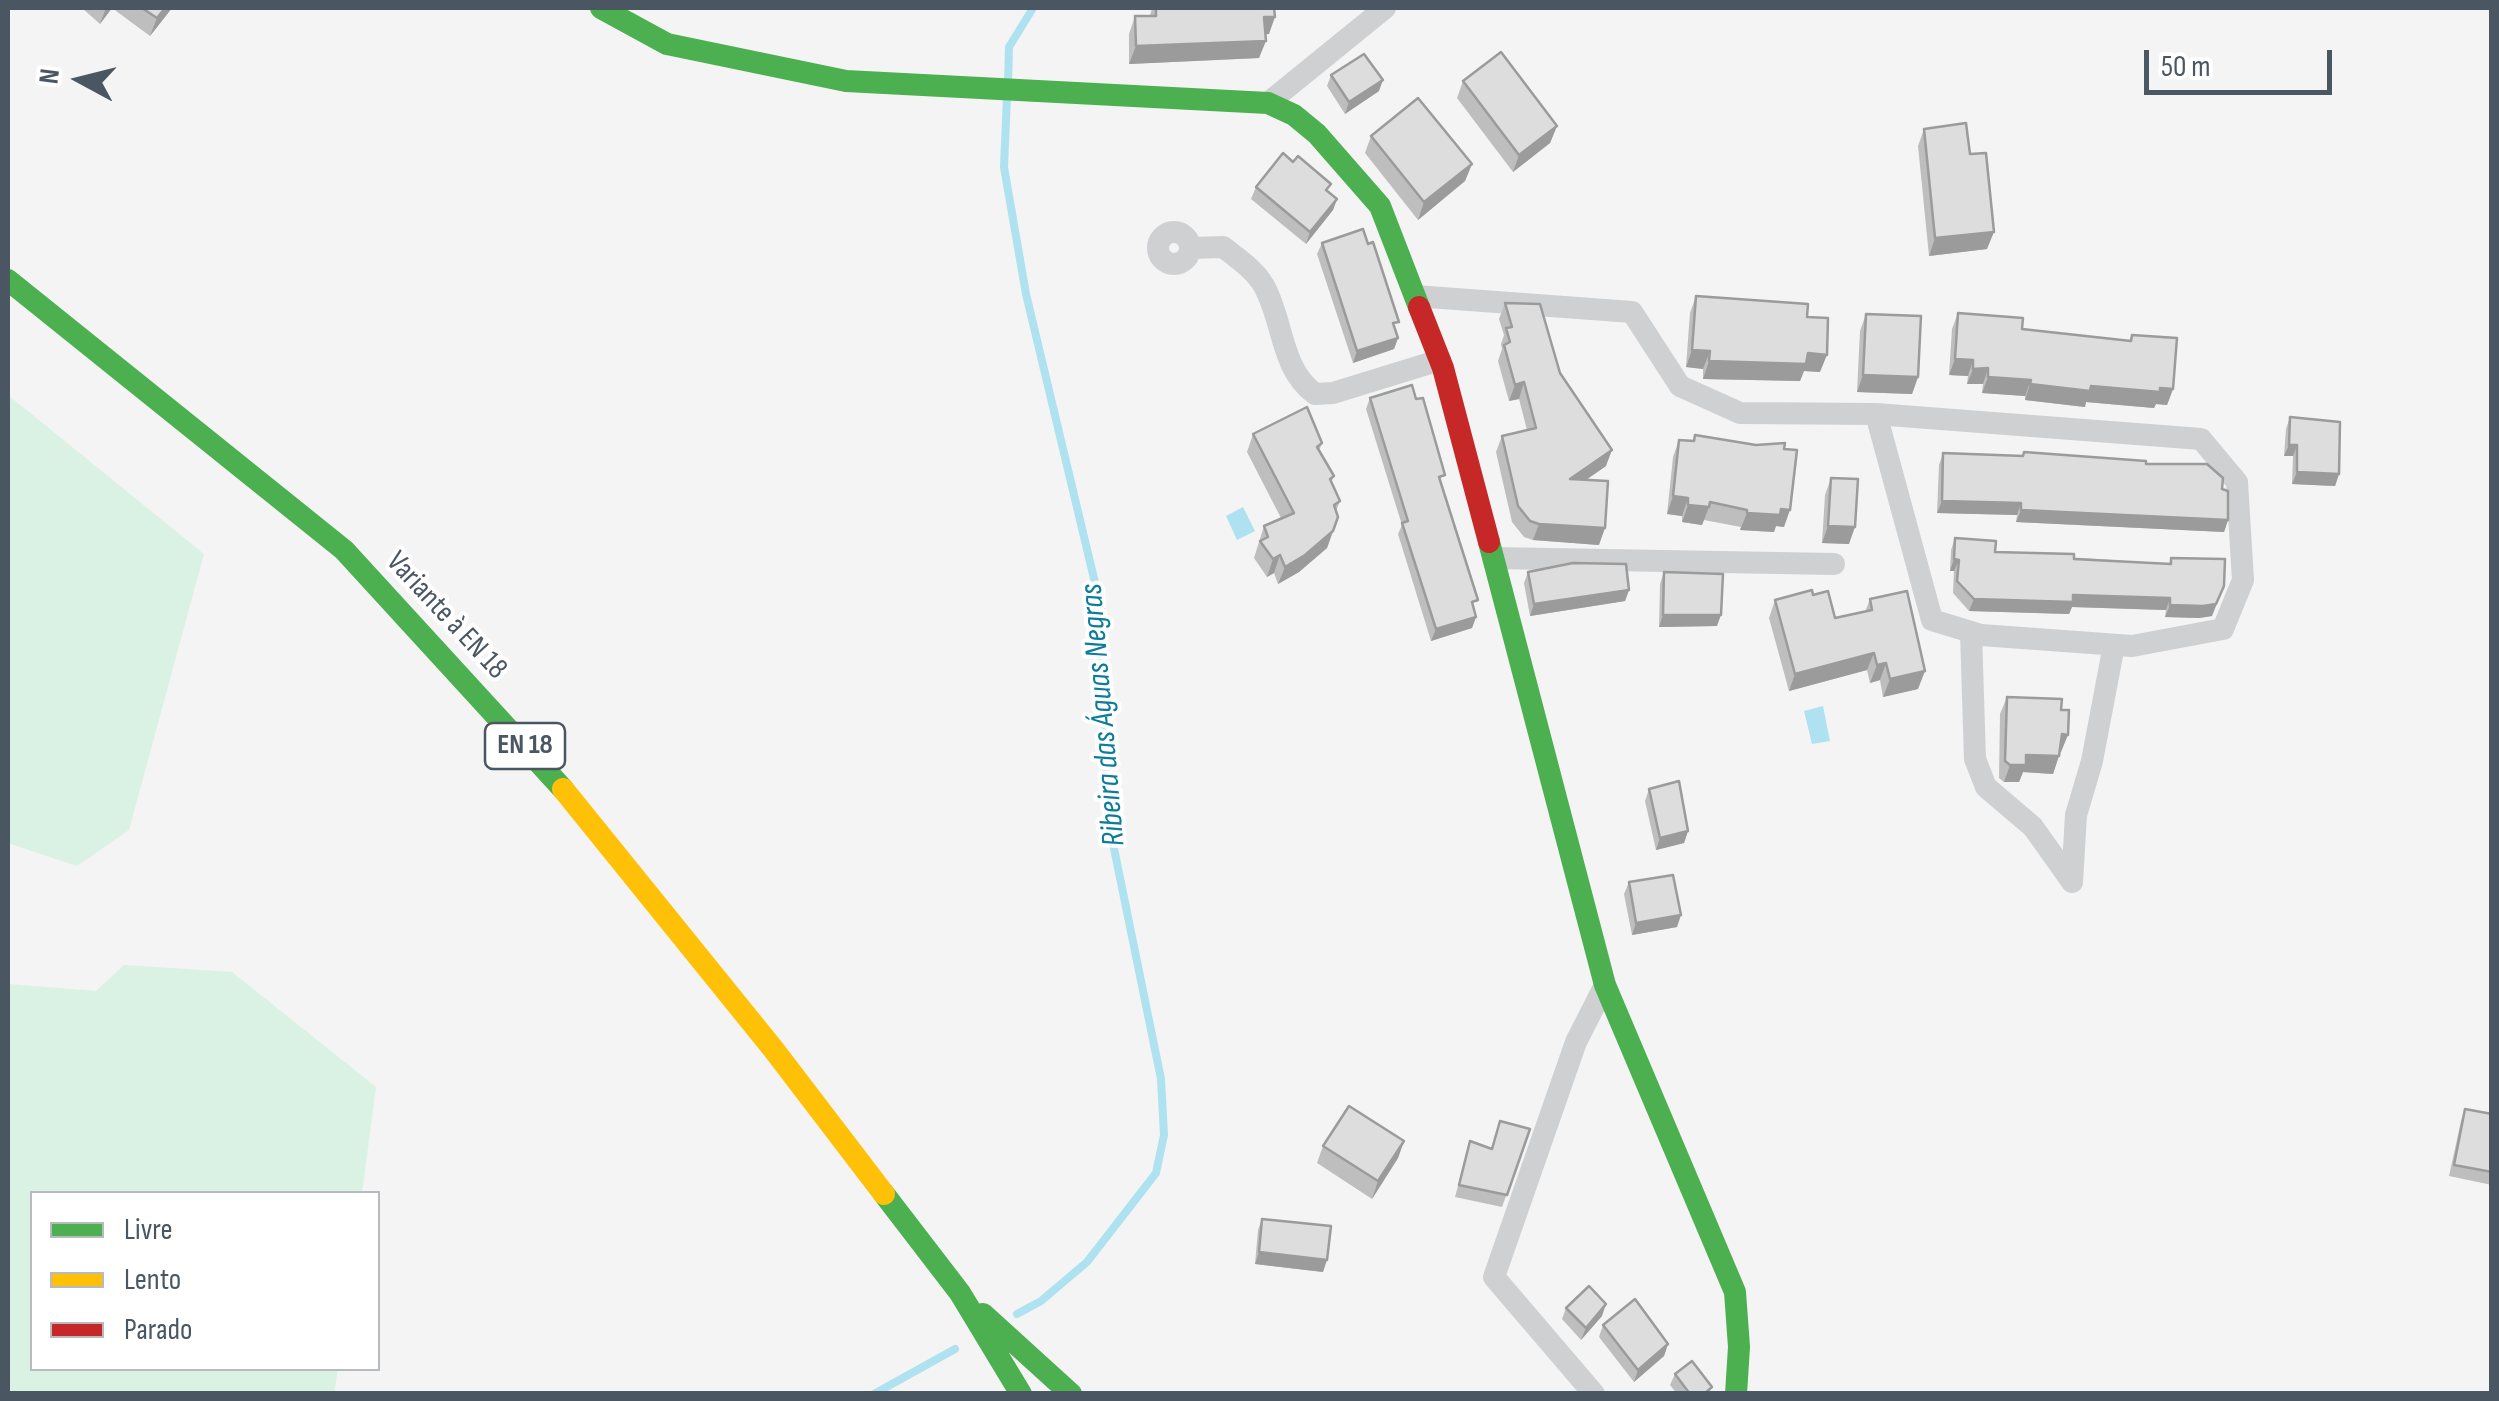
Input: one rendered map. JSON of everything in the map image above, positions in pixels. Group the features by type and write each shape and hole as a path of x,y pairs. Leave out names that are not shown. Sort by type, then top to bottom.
{"street":[{"path":"601,8 667,44 846,81 1268,103 1294,114 1317,134 1380,206 1440,360 1605,985 1735,1292 1739,1348 1736,1394"},
{"path":"1268,103 1385,8"},
{"path":"1191,248 1223,247 1245,264 1264,287 1299,382 1315,394 1333,393 1440,360"},
{"name":"Variante à EN 18","path":"8,280 344,550 558,783 774,1050 960,1293 1021,1394"},
{"path":"1415,296 1632,312 1680,386 1740,412 1876,414 2201,439 2237,482 2243,580 2223,629 2132,646 1971,632 1932,620 1876,414"},
{"path":"1493,558 1834,564"},
{"path":"1971,632 1975,758 1986,786 2033,827 2072,882 2076,815 2092,761 2114,645"},
{"path":"1594,1394 1494,1276 1576,1042 1605,985"},
{"name":"Variante à EN 18","path":"960,1293 1072,1394"}],"green space":[{"path":"8,395 204,554 129,830 77,866 8,843"},
{"path":"124,965 232,972 376,1087 362,1191 30,1191 30,1371 338,1371 334,1393 8,1393 8,984 96,991"}],"water":[{"path":"1243,507 1255,531 1237,540 1226,516"},
{"path":"1823,706 1830,741 1812,744 1804,711"}],"building":[{"path":"142,8 165,8 157,18"},
{"path":"1156,8 1274,8 1275,17 1264,17 1266,41 1136,46 1135,16 1156,16"},
{"path":"1501,52 1557,126 1519,155 1463,81"},
{"path":"1364,54 1383,80 1349,102 1331,75"},
{"path":"1418,98 1472,164 1424,202 1371,136"},
{"path":"1966,123 1970,154 1986,153 1994,232 1935,238 1924,129"},
{"path":"1283,153 1293,162 1298,156 1331,184 1326,190 1337,199 1310,232 1256,187"},
{"path":"1363,229 1368,244 1373,242 1399,322 1393,323 1398,338 1357,351 1322,243"},
{"path":"1696,296 1808,304 1807,317 1828,318 1827,355 1808,353 1806,364 1709,361 1710,351 1692,350"},
{"path":"1505,303 1540,304 1560,373 1612,450 1570,479 1608,481 1605,528 1539,524 1530,521 1518,506 1502,436 1536,428 1524,382 1515,385 1504,345 1510,342 1506,328 1512,327"},
{"path":"1958,313 2023,318 2022,329 2131,341 2132,335 2177,338 2173,389 2160,388 2160,392 2091,386 2090,391 1988,377 1988,368 1973,369 1973,360 1955,359"},
{"path":"1866,314 1921,316 1918,377 1863,375"},
{"path":"1412,385 1416,399 1423,398 1445,475 1439,477 1478,600 1472,602 1476,617 1436,629 1402,523 1408,521 1370,398"},
{"path":"1307,407 1322,443 1317,447 1334,476 1330,479 1340,501 1334,505 1338,517 1333,531 1285,567 1280,555 1273,559 1260,541 1268,537 1264,526 1294,513 1253,434"},
{"path":"2290,417 2340,422 2339,474 2297,472 2297,445 2289,445"},
{"path":"1695,435 1756,445 1785,443 1784,449 1797,450 1790,510 1781,509 1780,515 1747,513 1710,502 1709,507 1688,505 1688,498 1673,496 1679,440 1694,441"},
{"path":"2024,452 2146,464 2207,464 2223,478 2222,489 2228,491 2228,520 2021,510 2021,503 1942,501 1943,453 2023,456"},
{"path":"1831,478 1858,479 1855,527 1828,526"},
{"path":"1955,538 1996,541 1995,552 2074,554 2074,559 2171,564 2171,558 2225,559 2224,586 2216,604 2203,606 2170,605 2170,598 2073,595 2073,602 1974,599 1957,581"},
{"path":"1573,563 1626,564 1629,590 1534,604 1528,572"},
{"path":"1664,572 1723,574 1721,615 1663,615"},
{"path":"1812,590 1813,595 1828,591 1835,618 1872,610 1870,599 1907,591 1925,671 1890,679 1886,663 1877,665 1874,653 1795,674 1775,600"},
{"path":"2007,697 2062,699 2061,710 2069,710 2068,735 2062,734 2059,756 2026,755 2026,765 2005,761"},
{"path":"1679,781 1688,831 1660,838 1649,789"},
{"path":"1673,875 1681,915 1636,923 1629,882"},
{"path":"1349,1106 1404,1141 1378,1181 1323,1146"},
{"path":"2465,1109 2492,1114 2492,1172 2454,1165"},
{"path":"1500,1121 1530,1129 1507,1195 1459,1185 1470,1141 1492,1149"},
{"path":"1262,1219 1331,1226 1327,1260 1259,1252"},
{"path":"1589,1286 1606,1304 1586,1328 1566,1308"},
{"path":"1635,1299 1668,1344 1638,1370 1603,1325"},
{"path":"1692,1361 1712,1387 1704,1394 1690,1394 1675,1374"}],"waterway":[{"name":"Ribeira das Águas Negras","path":"1008,82 1009,47 1033,8"},
{"name":"Ribeira das Águas Negras","path":"1007,96 1004,167 1026,294 1102,612 1107,814 1161,1079 1164,1135 1156,1173 1087,1262 1041,1301 1017,1314"},
{"name":"Ribeira das Águas Negras","path":"874,1394 955,1349"}],"traffic: fast":[{"path":"601,8 667,44 846,81 1268,103 1294,115 1317,134 1380,206 1419,307"},
{"path":"8,280 344,550 563,789"},
{"path":"1489,542 1605,985 1735,1292 1739,1347 1736,1394"},
{"path":"884,1194 960,1293 1021,1394"},
{"path":"983,1314 1071,1394"}],"traffic: slow":[{"path":"563,789 774,1050 884,1194"}],"traffic: jam":[{"path":"1419,307 1443,368 1489,542"}]}
